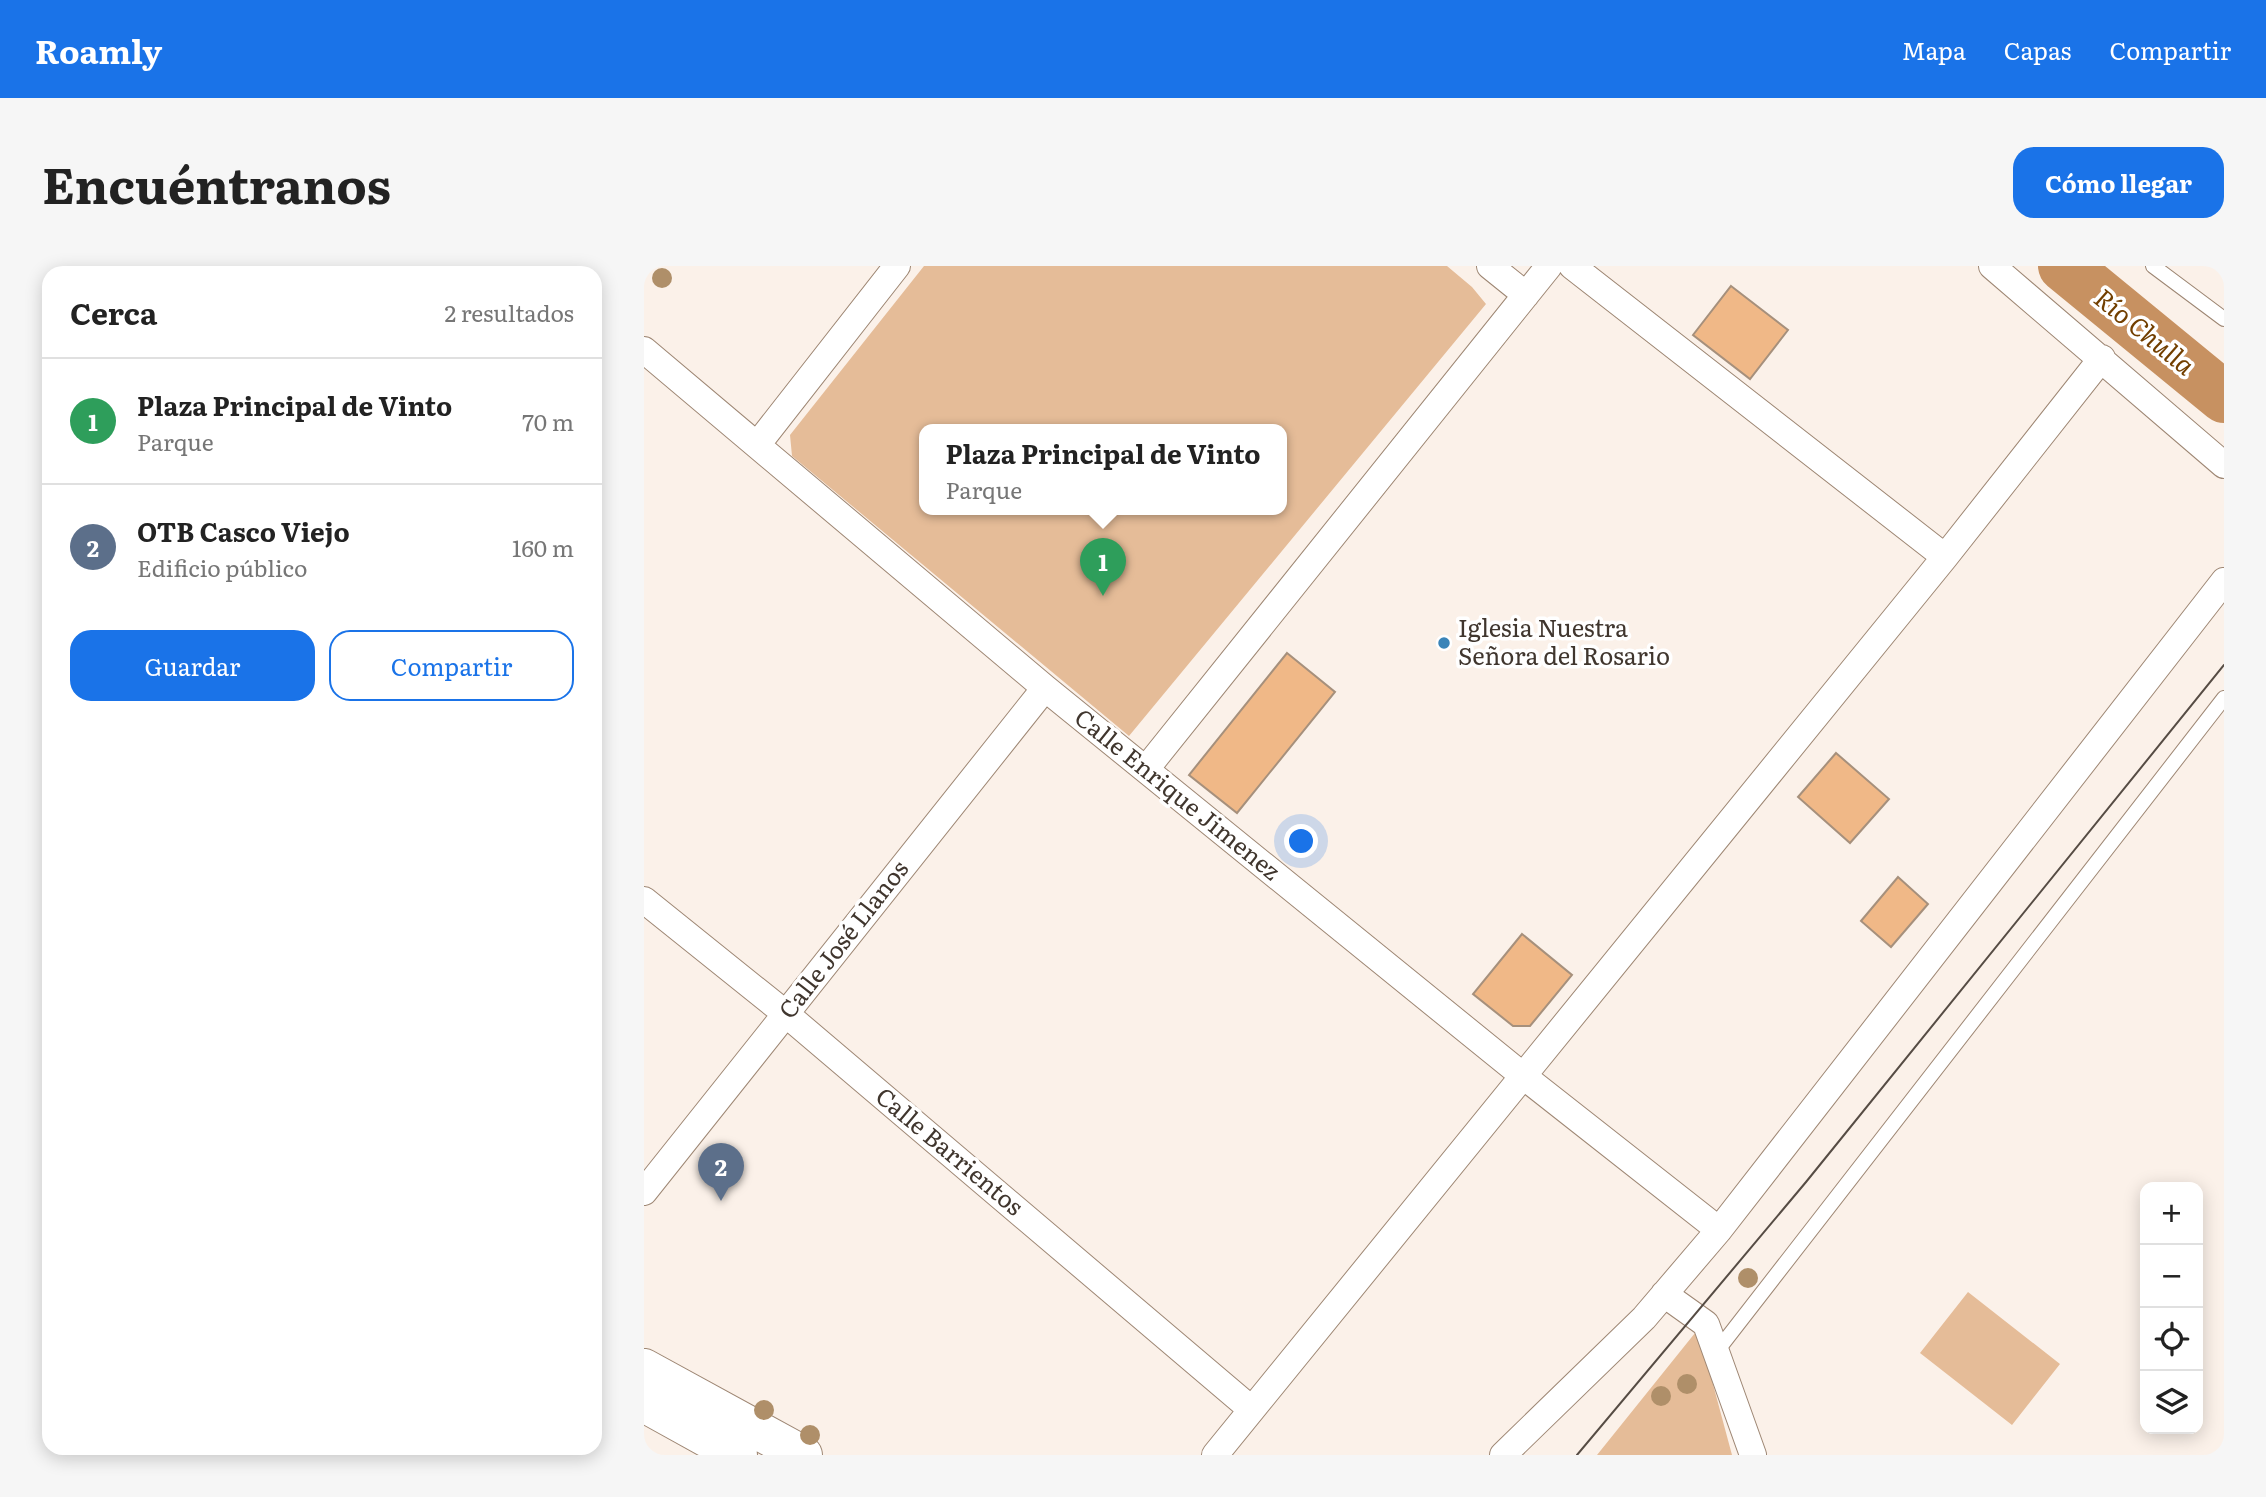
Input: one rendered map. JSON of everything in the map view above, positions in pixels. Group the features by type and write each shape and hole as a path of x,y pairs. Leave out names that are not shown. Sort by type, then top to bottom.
{"main road":[{"path":"644,1368 803,1455"},
{"path":"644,1403 738,1455"}],"street":[{"path":"757,445 897,266"},
{"path":"1490,266 1525,295"},
{"path":"1146,769 1549,266"},
{"path":"1572,266 1945,557"},
{"path":"1992,266 2224,465"},
{"name":"Calle Enrique Jimenez","path":"644,350 1045,688 1522,1075 1719,1230"},
{"path":"1215,1455 1945,557 2102,358"},
{"path":"1503,1455 1644,1318 1719,1230 2224,581"},
{"name":"Calle José Llanos","path":"644,1192 1045,688"},
{"name":"Calle Barrientos","path":"644,900 786,1014 1251,1409"},
{"path":"1664,1294 1706,1324 1753,1455"}],"lane":[{"path":"2153,266 2224,319"},
{"path":"1717,1351 2224,698"}],"shaded area":[{"path":"924,266 1447,266 1472,287 1486,304 1129,736 792,456 790,435"},
{"path":"1968,1292 2060,1364 2012,1425 1920,1353"},
{"path":"1695,1333 1707,1362 1732,1455 1597,1455"}],"building":[{"path":"1731,286 1788,330 1750,379 1693,335"},
{"path":"1287,653 1335,692 1237,813 1189,775"},
{"path":"1836,753 1889,799 1850,843 1798,797"},
{"path":"1898,877 1928,904 1891,947 1861,921"},
{"path":"1522,934 1572,975 1530,1026 1513,1026 1473,994"}],"waterway":[{"name":"Río Chulla","path":"2064,266 2224,397"}],"tram line":[{"path":"1577,1455 1806,1182 2224,665"}],"place":[{"name":"Plaza Principal de Vinto","path":"1103,596"},
{"name":"Iglesia Nuestra Señora del Rosario","path":"1444,643"},
{"name":"OTB Casco Viejo","path":"721,1201"}]}
